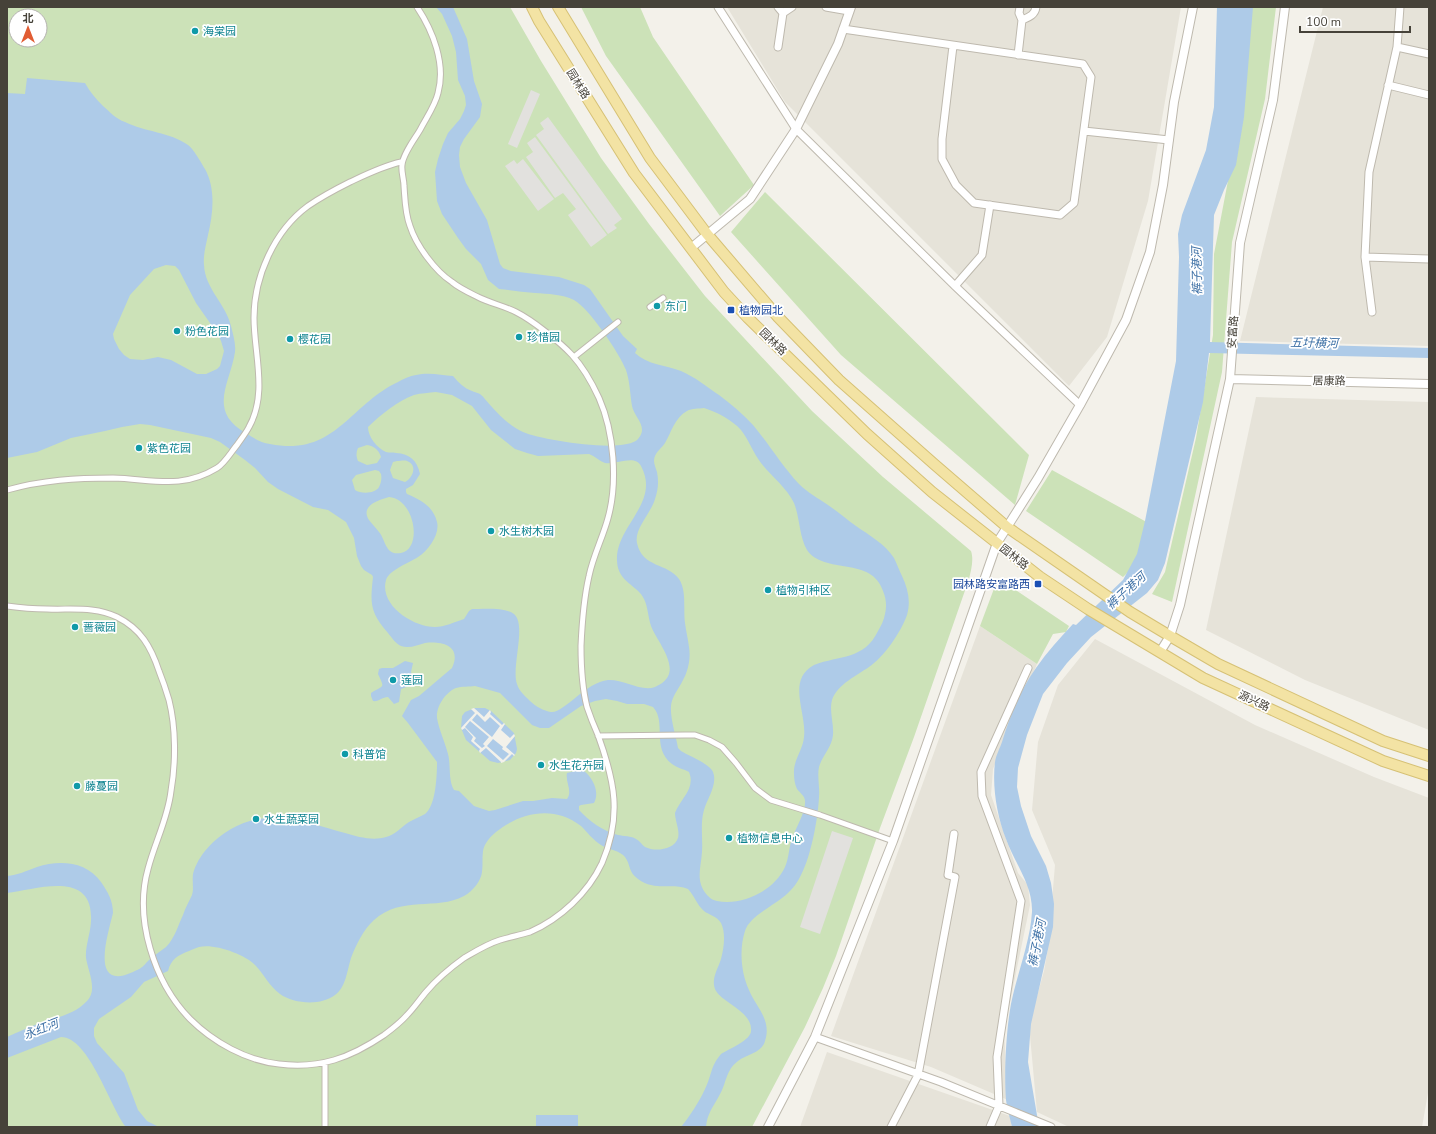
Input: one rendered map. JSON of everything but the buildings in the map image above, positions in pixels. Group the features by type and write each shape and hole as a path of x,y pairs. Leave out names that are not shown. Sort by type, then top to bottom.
{"main road":[{"name":"园林路","path":"532,7 539,21 634,173 724,292 748,318 867,434 932,492 1029,569 1088,609"},
{"name":"园林路","path":"558,7 650,158 707,234 778,317 839,380 1008,527 1092,586"},
{"name":"源兴路","path":"1092,586 1130,612 1218,664 1383,741 1429,756"},
{"name":"源兴路","path":"1088,609 1203,678 1383,761 1429,776"}],"street":[{"path":"7,606 38,609 98,610 107,612 122,619 138,631 146,640 153,654 170,702 174,748 172,788 169,805 146,874 144,921 147,939 168,991 184,1013 200,1028 231,1048 247,1056 269,1063 292,1065 325,1063 340,1059 366,1047 394,1028 407,1016 430,987 449,968 469,955 494,942 529,932 552,920 580,895 592,881 606,852 614,816 614,789 606,759 589,712 583,686 581,664 581,636 589,573 608,519 612,496 614,473 610,435 606,415 597,392 574,357 517,312 482,299 451,282 436,268 422,250 410,226 406,207 401,162 439,92 441,72 435,43 428,24 417,7"},
{"path":"718,7 796,129 955,286 1080,405"},
{"path":"778,7 784,13"},
{"path":"778,48 784,13 792,7"},
{"path":"691,248 750,199 796,129 838,44 850,9 826,7"},
{"path":"1018,55 1022,20 1019,13 1020,7"},
{"path":"1022,20 1031,16 1036,7"},
{"path":"768,1127 816,1037 893,841 996,544 1038,478 1126,320 1150,252 1163,185 1174,102 1193,7"},
{"name":"安富路","path":"1160,652 1170,636 1180,605 1230,379 1240,243 1273,100 1285,7"},
{"path":"1372,312 1365,257 1369,172 1397,47 1400,7"},
{"path":"843,29 875,35 1083,64 1091,77 1074,203 1060,215 974,203 956,185 942,159 942,139 953,46"},
{"path":"1397,47 1429,54"},
{"path":"1388,85 1429,94"},
{"path":"1084,131 1169,140"},
{"path":"7,490 29,484 58,480 114,478 158,482 187,481 206,474 219,466 249,428 257,403 259,383 254,319 260,278 271,250 295,217 308,206 334,190 367,174 401,162"},
{"path":"955,286 982,255 990,205"},
{"path":"1365,257 1429,259"},
{"path":"650,307 663,298"},
{"path":"574,357 617,323"},
{"name":"居康路","path":"1230,379 1429,384"},
{"path":"990,1127 1002,1107 997,1057 1021,901 982,796 981,772 1028,668"},
{"path":"598,736 695,735 722,747 755,788 771,800 820,815 893,841"},
{"path":"891,1127 918,1075 955,877 948,875 954,834"},
{"path":"816,1037 918,1075 941,1082 1050,1126"},
{"path":"325,1063 325,1127"}],"shaded area":[{"path":"727,7 1181,7 1148,201 1107,337 1069,386 785,102"},
{"path":"1323,7 1429,7 1429,346 1240,341"},
{"path":"531,90 540,94 517,148 508,144"},
{"path":"548,117 622,219 614,225 617,228 608,234 536,135 544,129 540,123"},
{"path":"535,137 607,235 591,247 568,215 576,209 563,193 555,198 526,157 533,152 527,143"},
{"path":"523,159 554,199 538,211 505,166 514,160 517,164"},
{"path":"1256,397 1429,402 1429,730 1305,680 1206,630"},
{"path":"980,626 1037,664 993,769 991,795 1018,873 1028,885 1030,905 1004,1031 1008,1100 931,1067 831,1036"},
{"path":"1095,639 1255,725 1374,777 1429,798 1429,1087 1422,1127 1069,1127 1037,1112 1029,1025 1044,971 1048,948 1055,865 1032,810 1038,742 1058,685"},
{"path":"832,831 853,838 820,934 800,927"},
{"path":"827,1052 1010,1116 1012,1127 800,1127"}],"green space":[{"path":"7,7 510,7 541,61 601,158 649,224 705,296 812,411 883,477 971,551 972,561 969,579 836,956 805,1027 752,1127 7,1127"},
{"path":"581,7 640,7 653,37 754,185 720,216 606,56"},
{"path":"1246,7 1276,7 1265,99 1232,242 1222,372 1172,602 1152,594 1165,572 1196,438 1213,335 1214,254 1235,144"},
{"path":"765,192 1029,455 1015,505 841,355 731,232"},
{"path":"1052,470 1152,525 1143,558 1123,577 1026,511"},
{"path":"998,578 1069,626 1066,632 1053,634 1037,664 980,626"}],"water":[{"name":"永红河","path":"436,7 453,7 467,39 474,81 482,104 480,117 460,147 460,167 466,183 487,220 500,264 503,268 511,271 559,277 584,285 590,289 623,336 637,349 635,353 645,360 681,371 691,376 737,409 753,425 799,484 809,493 831,507 886,548 895,560 907,590 909,605 907,615 886,651 875,663 838,689 832,700 831,709 833,735 831,744 819,767 817,816 811,848 805,867 797,882 782,898 751,921 747,926 743,938 742,961 744,976 749,990 765,1020 767,1033 765,1041 758,1051 738,1061 728,1073 722,1091 709,1114 706,1127 681,1127 700,1099 717,1059 721,1054 744,1041 751,1031 750,1024 743,1013 720,995 714,987 714,979 724,945 724,931 721,923 702,909 688,889 676,886 657,886 645,883 633,874 627,860 623,855 601,845 581,826 571,819 549,813 527,816 516,820 494,834 484,848 480,879 473,889 464,896 442,903 407,905 385,912 374,920 366,928 358,943 351,958 342,988 329,999 315,1002 300,1002 286,997 280,994 273,987 255,965 237,953 228,950 205,946 182,954 176,958 171,963 168,971 144,982 131,997 99,1019 94,1028 94,1036 97,1043 124,1073 138,1110 147,1121 159,1127 126,1127 90,1060 81,1048 71,1040 61,1037 7,1058 7,1037 32,1026 77,1010 90,997 92,986 86,958 91,916 88,902 81,893 71,888 59,886 7,893 7,876 54,863 80,866 95,875 108,893 112,904 113,913 106,946 106,968 111,974 119,976 133,972 142,967 172,940 192,895 193,874 195,867 208,848 231,829 245,822 274,818 302,821 355,836 376,839 392,835 409,822 425,814 429,810 434,797 437,762 402,716 411,700 419,696 452,668 455,655 449,646 444,644 425,643 407,647 397,644 382,626 375,613 372,601 373,577 361,566 357,556 354,538 346,522 328,510 313,507 278,489 268,482 245,460 220,442 211,438 140,424 71,438 37,452 7,458 7,93 25,94 27,78 85,83 98,101 119,119 141,128 173,137 188,145 195,153 205,169 211,185 212,193 211,219 204,258 205,274 225,311 235,342 235,352 224,396 224,406 227,416 234,425 254,438 267,443 292,446 311,443 326,436 366,403 398,382 414,375 430,374 453,376 464,387 480,394 498,413 514,427 523,432 547,439 582,444 617,445 630,443 638,439 642,430 640,422 633,410 626,370 617,353 588,312 574,300 569,298 499,289 488,280 481,264 466,249 442,214 437,201 435,172 443,144 448,133 460,119 466,105 465,96 458,80 456,52 452,36 442,14","holes":["166,265 175,266 179,270 196,303 221,341 224,351 220,366 206,374 197,374 171,360 158,357 143,360 130,359 124,355 119,349 113,334 130,295 154,269","436,392 452,395 472,406 491,430 515,449 527,453 538,456 589,454 605,463 630,460 641,466 646,479 645,492 642,503 618,548 617,561 618,568 624,579 637,590 644,599 651,626 668,658 670,667 669,675 664,681 655,687 650,688 638,687 614,680 600,682 583,692 562,708 551,712 532,703 518,687 516,667 519,627 518,619 514,614 500,609 472,609 464,619 435,627 426,626 408,619 393,606 385,589 388,576 395,570 418,557 430,546 437,532 437,522 433,512 426,504 407,494 406,492 406,489 413,485 420,474 415,461 409,456 386,452 379,448 371,438 368,427 384,413 402,401 419,394","704,408 719,414 741,430 761,463 783,487 794,503 802,539 807,550 815,558 824,562 859,569 869,573 877,580 884,594 886,605 885,616 881,625 866,647 850,655 814,665 806,671 801,679 799,688 804,737 795,764 794,776 795,784 804,798 805,805 792,838 786,864 780,876 765,890 747,899 727,902 715,901 710,898 703,890 700,879 702,820 713,786 713,772 704,763 678,748 671,712 672,701 686,674 690,652 684,618 683,589 679,579 674,574 644,557 637,543 638,532 653,504 657,492 658,479 654,458 665,443 679,417 693,409","367,445 378,450 381,457 377,463 367,465 358,461 356,454 358,448","397,461 407,461 413,468 412,475 405,482 393,478 390,470 393,462","375,470 379,471 381,474 379,487 368,493 355,490 352,480 356,475","389,497 398,500 405,506 413,524 414,534 412,543 408,550 401,553 396,553 389,550 378,530 369,520 367,515 368,507","475,686 500,693 532,725 540,728 549,728 581,706 595,701 606,699 627,704 644,704 653,707 659,720 660,743 666,758 672,764 689,772 691,778 689,789 675,813 678,832 676,842 664,849 649,849 634,838 612,833 592,822 579,810 579,806 594,803 596,799 596,790 593,781 584,771 567,773 569,790 569,796 567,799 552,798 523,801 489,811 474,806 459,791 454,790 452,786 448,754 437,718 438,709 445,696 452,690 461,687"]},
{"name":"裤子港河","path":"1217,7 1253,7 1244,117 1236,165 1214,215 1210,342 1429,348 1429,358 1209,353 1203,402 1165,563 1158,580 1147,593 1091,637 1067,663 1043,694 1027,735 1018,768 1017,787 1021,806 1031,836 1046,866 1051,883 1054,904 1053,927 1031,1024 1028,1062 1039,1127 1012,1127 1006,1103 1005,1089 1008,1027 1011,1004 1029,935 1032,902 1027,884 1010,848 1000,821 994,781 995,762 1008,723 1030,676 1049,651 1073,624 1076,625 1123,580 1137,554 1145,521 1176,361 1179,257 1178,234 1182,215 1206,150 1214,107"},
{"path":"405,661 413,663 411,672 413,678 412,685 401,689 399,702 394,704 388,697 373,701 371,693 382,686 382,682 378,674 379,669 393,668"},
{"path":"475,708 485,708 491,711 514,733 517,749 516,753 510,760 498,763 490,761 466,740 461,728 462,716 465,712"},
{"path":"536,1115 578,1115 578,1127 536,1127"}],"pier":[{"path":"474,708 484,717 490,710 490,714 502,725 504,723 505,724 501,730 510,738 514,734 515,736 506,747 515,755 514,756 512,754 501,763 486,748 480,753 480,749 471,741 473,737 465,728 462,730 461,728 475,713 471,709","holes":["477,714 485,722 490,717 500,726 492,737 472,720","470,721 489,737 483,744 485,746 482,748 474,741 476,738 465,727","493,739 509,754 503,760 487,746"]}],"place":[{"name":"海棠园","path":"195,31"},
{"name":"东门","path":"657,306"},
{"name":"植物园北","path":"731,310"},
{"name":"粉色花园","path":"177,331"},
{"name":"珍惜园","path":"519,337"},
{"name":"樱花园","path":"290,339"},
{"name":"紫色花园","path":"139,448"},
{"name":"水生树木园","path":"491,531"},
{"name":"园林路安富路西","path":"1038,584"},
{"name":"植物引种区","path":"768,590"},
{"name":"蔷薇园","path":"75,627"},
{"name":"莲园","path":"393,680"},
{"name":"科普馆","path":"345,754"},
{"name":"水生花卉园","path":"541,765"},
{"name":"藤蔓园","path":"77,786"},
{"name":"水生蔬菜园","path":"256,819"},
{"name":"植物信息中心","path":"729,838"}],"water label":[{"name":"五圩横河","path":"1314,343"}]}
